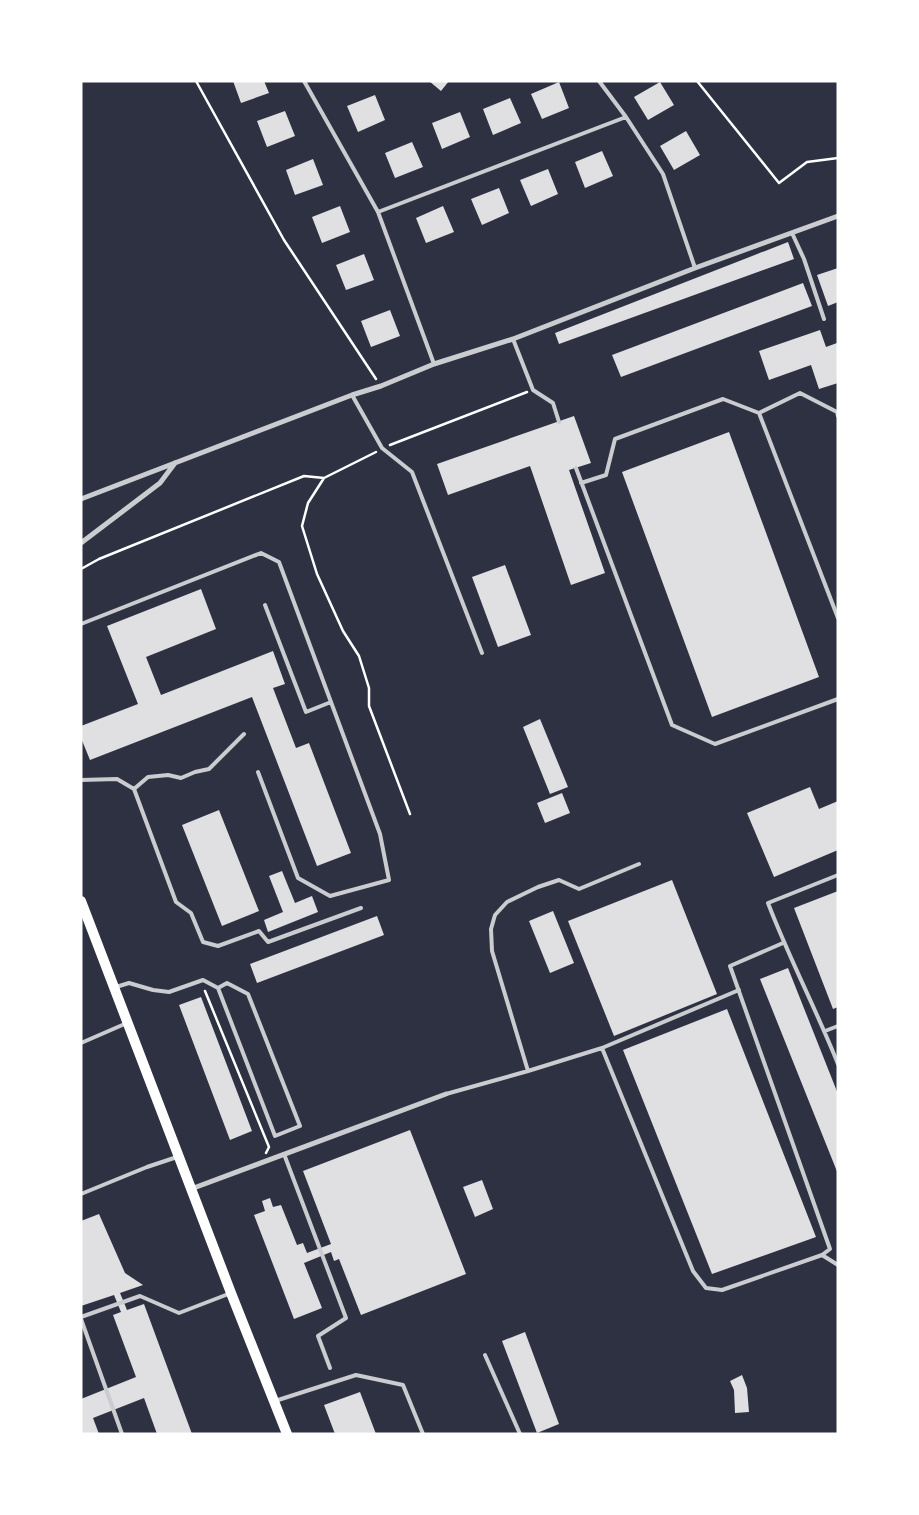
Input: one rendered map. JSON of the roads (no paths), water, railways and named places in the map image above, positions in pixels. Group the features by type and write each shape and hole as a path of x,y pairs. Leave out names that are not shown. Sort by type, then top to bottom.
{"main road":[{"path":"81,901 287,1434"}],"street":[{"path":"81,499 352,395 381,386 434,364 513,339 695,268 838,216"},
{"path":"81,543 160,483 176,463"},
{"path":"191,1189 446,1094"}],"lane":[{"path":"600,81 663,174 695,268"},
{"path":"304,82 378,212 434,364"},
{"path":"378,212 626,117"},
{"path":"792,233 804,259 824,318"},
{"path":"513,339 533,390 553,403 559,422"},
{"path":"760,413 800,393 836,412 838,416"},
{"path":"352,395 382,448 412,472 482,654"},
{"path":"581,483 606,475 615,439 723,398 760,413 838,618"},
{"path":"576,468 672,724 715,744 838,699"},
{"path":"81,624 260,553 278,562 380,834 389,880 330,896 298,878 258,772"},
{"path":"265,605 306,712 331,702"},
{"path":"134,789 148,777 168,774 181,778 209,769 244,734"},
{"path":"81,780 117,779 134,789 176,902 191,913 204,942 218,946 259,931 268,942 362,908"},
{"path":"528,1071 492,950 491,928 495,916 507,902 545,885 559,880 579,889 638,864"},
{"path":"838,875 768,903 838,1064"},
{"path":"602,1048 693,1271 706,1288 722,1290 822,1255 830,1249 730,966 784,943"},
{"path":"114,987 129,983 153,990 169,992 203,980 218,988 275,1136 300,1126 248,994 227,983 218,988"},
{"path":"446,1094 602,1048 739,990"},
{"path":"81,1043 128,1023"},
{"path":"825,1032 838,1026"},
{"path":"284,1154 346,1318 318,1336 330,1368"},
{"path":"81,1194 179,1156"},
{"path":"822,1255 838,1265"},
{"path":"122,1434 81,1318 140,1296 179,1313 231,1293"},
{"path":"485,1355 520,1434"},
{"path":"274,1401 356,1375 403,1385 423,1434"}]}
